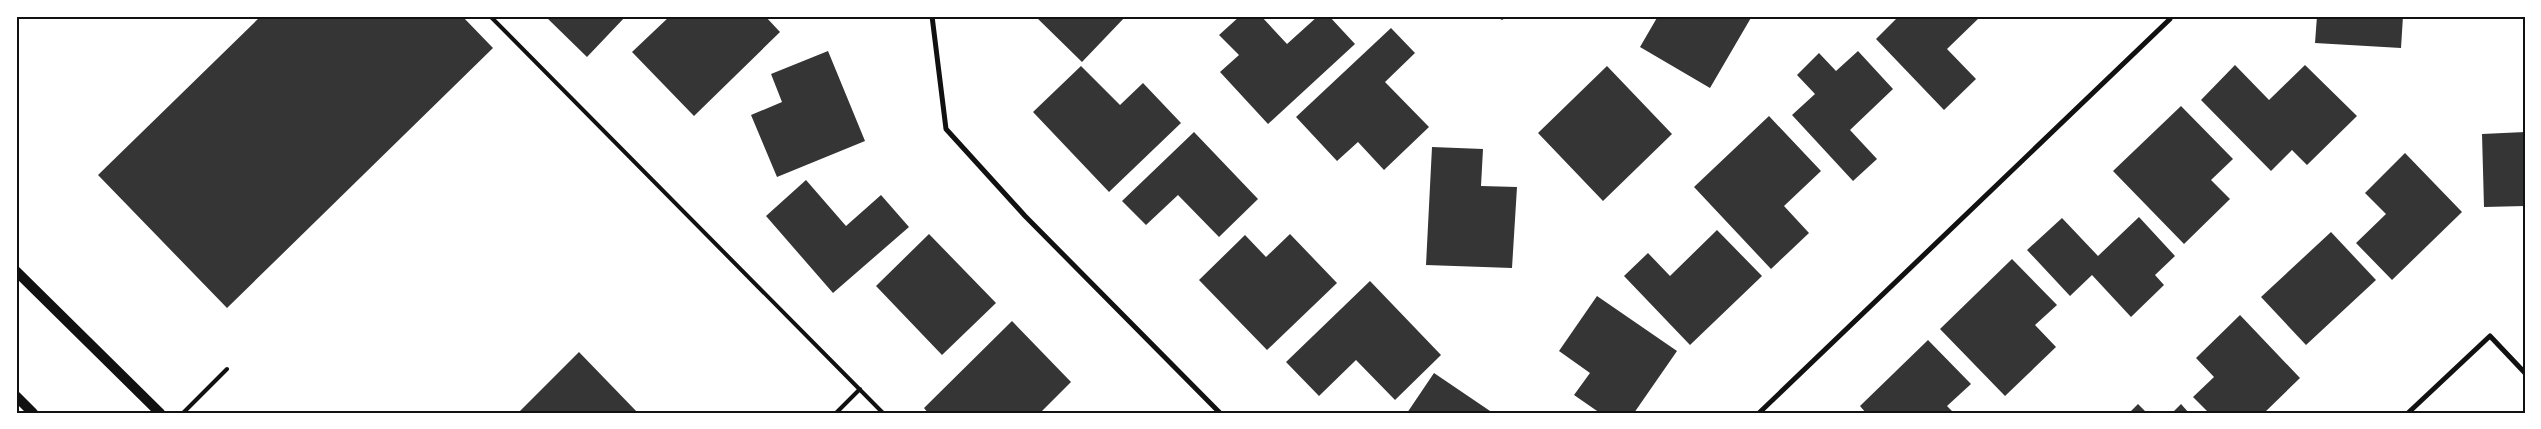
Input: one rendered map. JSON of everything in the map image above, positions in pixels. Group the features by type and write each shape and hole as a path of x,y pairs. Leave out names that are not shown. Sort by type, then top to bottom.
{"main road":[{"path":"16,271 160,413"},
{"path":"16,396 33,413"}],"street":[{"path":"932,16 946,129 1025,216 1220,413"},
{"path":"1759,413 2170,19 2170,16"},
{"path":"2408,413 2490,336 2525,373"}],"lane":[{"path":"490,16 883,413"},
{"path":"183,413 227,369"},
{"path":"836,413 860,389"}],"building":[{"path":"261,16 462,16 493,48 227,308 98,175"},
{"path":"545,16 626,16 587,57"},
{"path":"670,16 765,16 780,32 694,116 632,52"},
{"path":"1035,16 1126,16 1082,62"},
{"path":"1240,16 1261,16 1287,44 1318,16 1329,16 1355,44 1268,124 1220,72 1239,55 1219,35"},
{"path":"1658,16 1752,16 1710,88 1640,47"},
{"path":"1899,16 1981,16 1947,49 1976,79 1944,110 1876,39"},
{"path":"2317,16 2403,16 2401,48 2315,43"},
{"path":"1391,28 1415,53 1385,82 1429,127 1384,170 1358,142 1337,161 1296,117"},
{"path":"828,51 865,141 777,177 751,115 782,102 771,74"},
{"path":"1858,51 1893,89 1850,130 1877,159 1853,181 1792,115 1815,94 1797,75 1819,53 1836,71"},
{"path":"2235,65 2269,100 2305,65 2357,116 2307,165 2292,150 2271,171 2201,100"},
{"path":"1081,66 1120,105 1143,83 1181,123 1109,192 1033,112"},
{"path":"1607,66 1672,134 1603,201 1538,133"},
{"path":"2181,106 2233,159 2211,180 2230,199 2184,244 2113,171"},
{"path":"1769,116 1821,171 1784,206 1809,233 1771,269 1694,187"},
{"path":"1194,132 1258,199 1219,237 1178,195 1146,225 1122,201"},
{"path":"2525,132 2525,206 2484,207 2482,134"},
{"path":"1432,147 1483,149 1481,186 1517,187 1512,268 1426,265"},
{"path":"2405,153 2462,212 2392,280 2356,243 2386,214 2365,193"},
{"path":"806,180 846,226 881,195 909,227 833,293 766,216"},
{"path":"2139,217 2175,256 2155,275 2164,285 2131,317 2092,275 2070,296 2027,250 2062,218 2098,256"},
{"path":"1717,230 1762,276 1690,345 1624,276 1648,253 1670,276"},
{"path":"2331,232 2376,280 2306,345 2261,297"},
{"path":"929,234 996,303 942,355 876,286"},
{"path":"1290,234 1337,283 1267,350 1199,280 1245,235 1266,257"},
{"path":"2012,259 2057,305 2035,325 2056,347 2005,396 1940,329"},
{"path":"1370,281 1441,355 1395,400 1356,360 1319,396 1286,362"},
{"path":"1597,296 1677,351 1634,413 1600,413 1574,395 1590,373 1559,351"},
{"path":"2240,315 2300,378 2264,413 2209,413 2193,397 2214,377 2196,358"},
{"path":"1012,321 1071,382 1040,413 928,413 924,408"},
{"path":"1928,340 1971,384 1947,406 1954,413 1866,413 1860,406"},
{"path":"579,352 638,413 518,413"},
{"path":"1434,373 1493,413 1407,413"},
{"path":"2138,404 2147,413 2129,413"},
{"path":"2181,404 2189,413 2172,413"}]}
